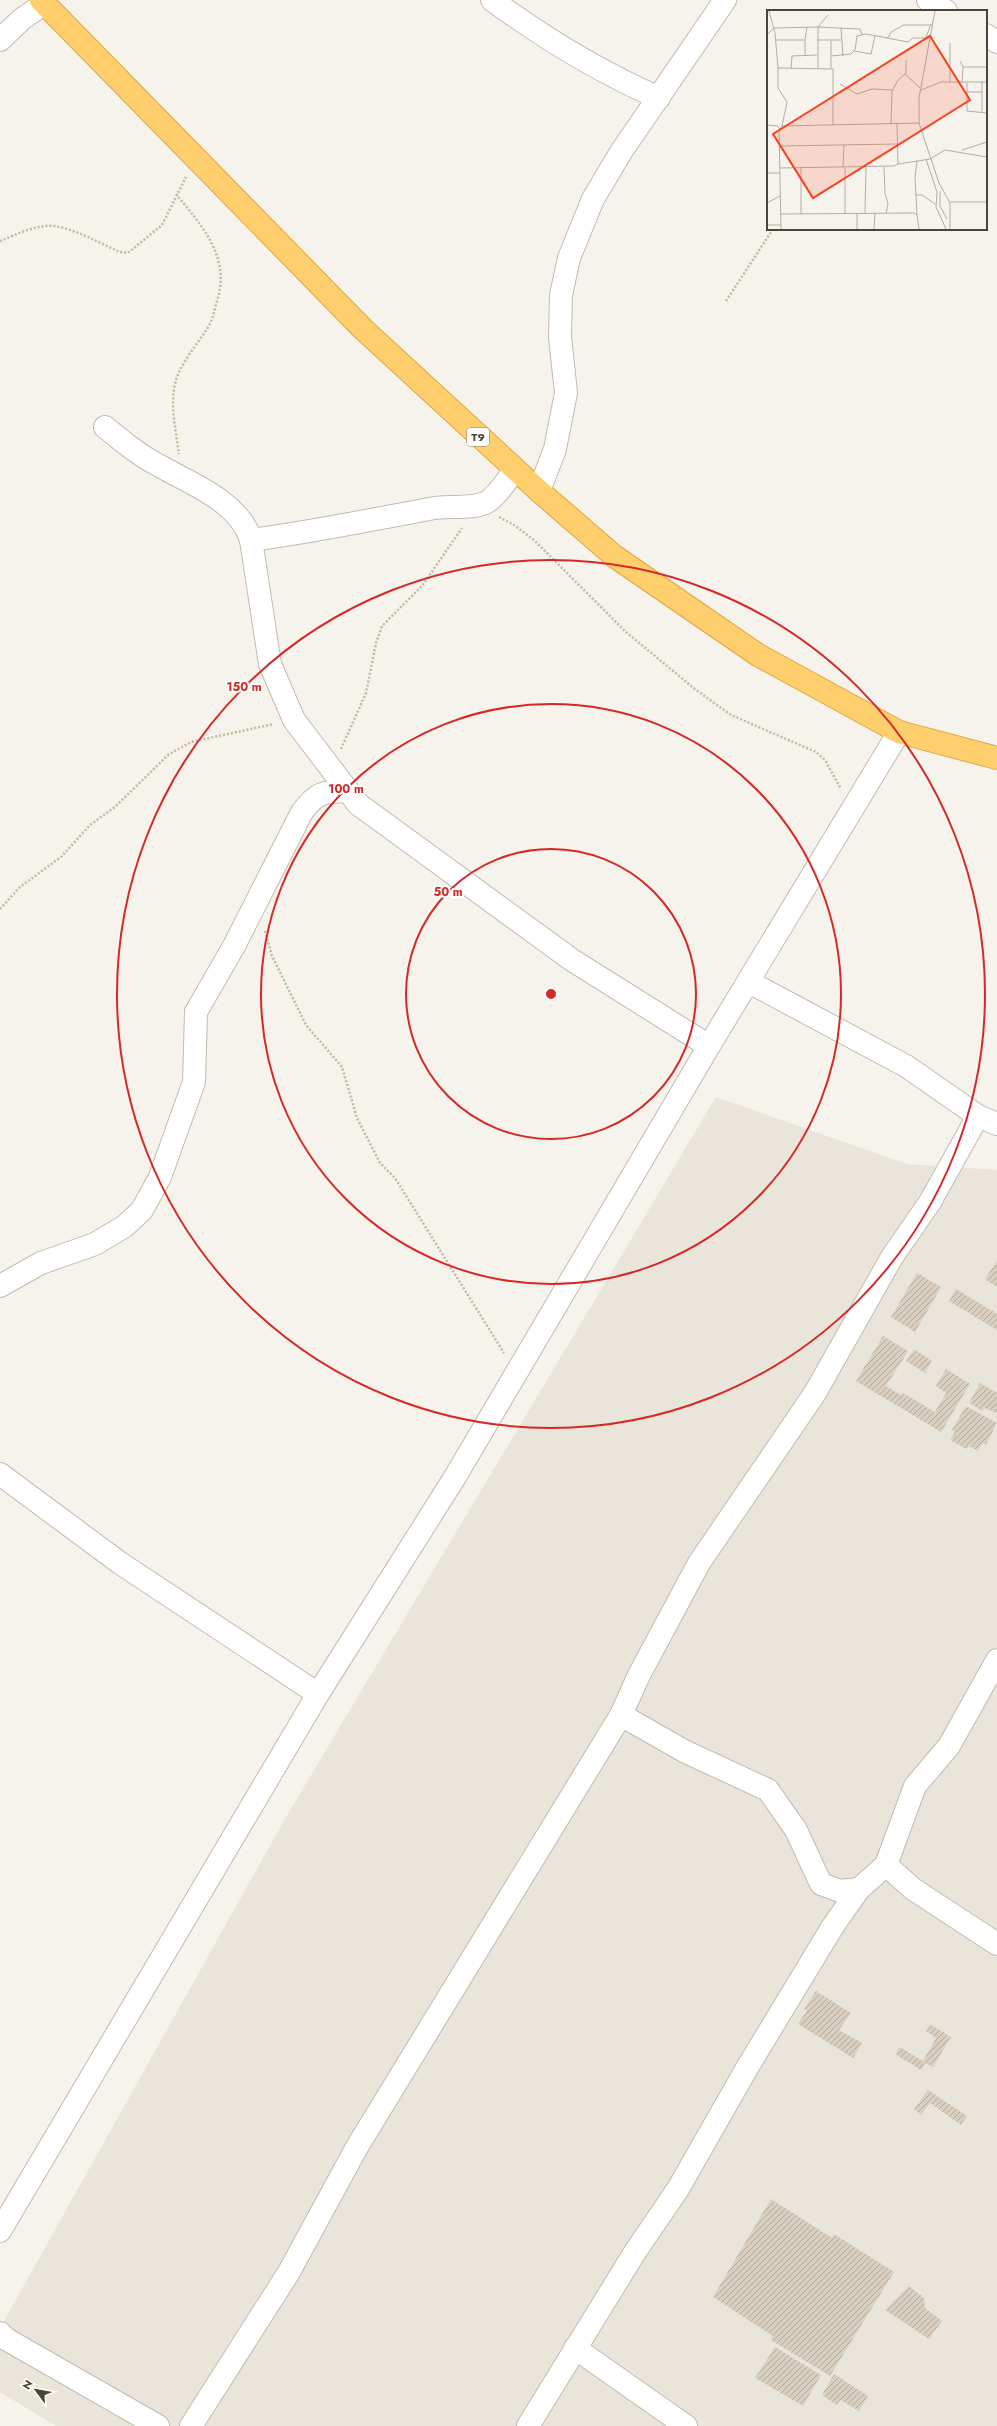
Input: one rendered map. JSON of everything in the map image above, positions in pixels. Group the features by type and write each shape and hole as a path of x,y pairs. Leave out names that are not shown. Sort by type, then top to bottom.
{"highway":[{"name":"T9","path":"43,2 363,329 539,492 614,556 758,655 899,732 997,758"}],"street":[{"path":"492,0 531,28 589,62 659,98"},
{"path":"539,492 555,449 566,393 560,337 561,296 569,258 593,199 621,152 725,0"},
{"path":"928,0 944,10"},
{"path":"0,40 43,2"},
{"path":"987,36 997,42"},
{"path":"105,427 137,452 182,477 226,505 247,527 251,540 270,664 294,720 358,804 572,960 709,1046"},
{"path":"251,540 323,530 438,508 473,509 487,502 495,495 515,470"},
{"path":"0,2231 318,1694 455,1477 709,1046 899,732"},
{"path":"0,1286 41,1263 95,1244 125,1226 142,1210 160,1177 194,1082 196,1012 257,902 302,812 312,799 322,792 347,790"},
{"path":"191,2426 289,2272 365,2133 621,1715 639,1675 699,1563 814,1393 892,1257 987,1120 906,1066 749,982"},
{"path":"0,1474 120,1563 318,1694"},
{"path":"528,2426 635,2252 678,2189 747,2068 833,1926 859,1889 886,1865 915,1786 949,1746 997,1660"},
{"path":"621,1715 684,1751 768,1790 796,1830 821,1884 840,1891 859,1889"},
{"path":"886,1865 913,1889 997,1944"},
{"path":"0,2333 6,2339 158,2426"},
{"path":"575,2348 686,2426"}],"path":[{"path":"0,241 38,228 53,226 71,230 120,252 128,253 162,225 176,194 197,160"},
{"path":"176,194 200,223 217,254 221,268 221,290 211,323 185,363 175,383 173,407 182,477"},
{"path":"726,301 772,230"},
{"path":"331,769 366,693 376,642 382,626 426,581 473,509 500,517 514,525 534,540 626,632 696,690 731,715 816,752 824,760 840,788 857,803"},
{"path":"0,909 20,887 61,857 90,825 115,807 168,755 191,742 294,720"},
{"path":"257,902 272,956 306,1025 342,1067 357,1118 380,1163 395,1178 516,1372"}],"shaded area":[{"path":"716,1097 907,1164 997,1170 997,2426 56,2426 0,2392 0,2328 286,1817"}],"building":[{"path":"997,1261 997,1287 985,1279"},
{"path":"917,1273 941,1287 915,1332 891,1317"},
{"path":"956,1289 997,1314 997,1330 949,1301"},
{"path":"883,1336 908,1351 886,1386 901,1395 903,1393 935,1412 946,1393 936,1386 946,1369 970,1384 941,1432 856,1381"},
{"path":"914,1349 932,1361 925,1373 906,1361"},
{"path":"980,1383 997,1393 997,1413 984,1408 983,1411 969,1403"},
{"path":"966,1406 997,1423 986,1445 983,1443 978,1451 969,1446 967,1449 950,1440 955,1432 952,1430"},
{"path":"816,1991 851,2013 839,2030 862,2043 853,2058 798,2024 807,2010 804,2009"},
{"path":"930,2024 951,2037 933,2067 925,2063 921,2070 895,2054 900,2047 923,2061 936,2038 926,2031"},
{"path":"928,2090 967,2116 961,2125 930,2103 921,2115 914,2109"},
{"path":"771,2199 832,2238 834,2234 894,2272 830,2376 771,2340 773,2336 713,2297"},
{"path":"909,2286 924,2298 925,2308 942,2321 929,2339 885,2310"},
{"path":"775,2347 821,2375 803,2406 755,2378"},
{"path":"834,2374 868,2396 859,2411 840,2400 837,2405 822,2395"}]}
